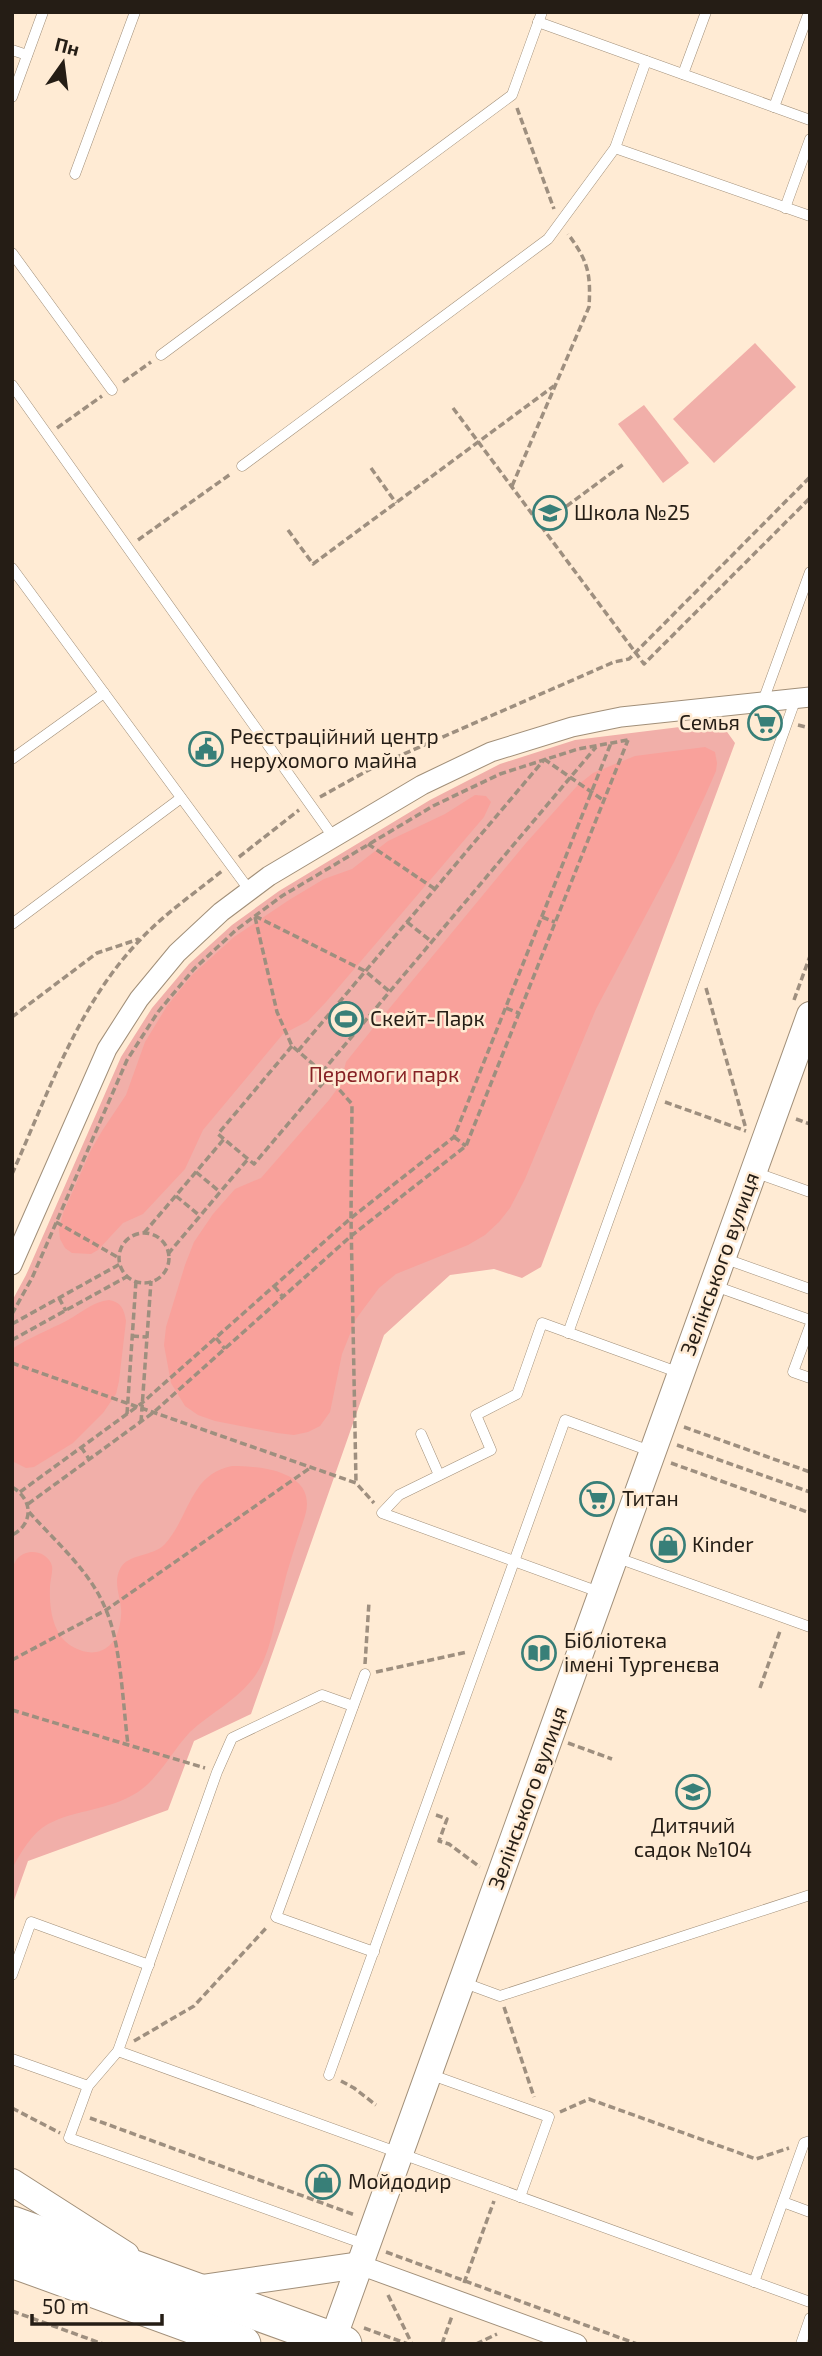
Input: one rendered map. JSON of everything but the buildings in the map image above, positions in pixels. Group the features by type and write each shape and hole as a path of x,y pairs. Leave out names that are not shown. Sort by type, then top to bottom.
{"highway":[{"path":"12,2224 193,2289 341,2338"},
{"path":"12,2260 243,2344"}],"street":[{"path":"12,1265 107,1049 139,999 177,953 221,912 269,876 422,785 491,752 572,727 621,717 803,697"},
{"name":"Зелінського вулиця","path":"341,2338 372,2258 400,2154 601,1593 615,1557 666,1453 681,1373 810,1015"},
{"path":"12,2182 160,2277"},
{"path":"193,2289 372,2258 458,2301 577,2344"}],"lane":[{"path":"12,97 43,12"},
{"path":"75,174 135,12"},
{"path":"683,74 706,12"},
{"path":"774,107 809,12"},
{"path":"161,355 512,95 540,17 646,61 810,120"},
{"path":"12,50 27,55"},
{"path":"242,466 548,239 615,148 646,61"},
{"path":"785,208 810,139"},
{"path":"615,148 810,216"},
{"path":"12,253 112,390"},
{"path":"12,385 334,838"},
{"path":"12,568 250,891"},
{"path":"764,701 810,572"},
{"path":"12,759 104,693"},
{"path":"568,1333 700,966 803,697"},
{"path":"12,923 181,798"},
{"path":"753,1171 810,1192"},
{"path":"722,1257 810,1289"},
{"path":"712,1285 810,1320"},
{"path":"601,1593 382,1513 399,1495 491,1450 476,1415 517,1394 542,1323 681,1373"},
{"path":"810,1326 793,1372 810,1378"},
{"path":"329,2076 565,1420 666,1453"},
{"path":"421,1433 439,1475"},
{"path":"615,1557 810,1627"},
{"path":"365,1674 276,1917 374,1952"},
{"path":"353,1706 322,1695 232,1738 217,1772 117,2051 88,2087 69,2138 372,2258"},
{"path":"462,1982 500,1996 810,1895"},
{"path":"12,1975 32,1922 149,1965"},
{"path":"117,2051 810,2302"},
{"path":"12,2059 88,2087"},
{"path":"429,2074 544,2115 520,2197"},
{"path":"754,2282 807,2142"},
{"path":"783,2202 810,2212"},
{"path":"801,2344 810,2318"}],"path":[{"path":"512,95 560,223 582,253 590,279 589,307 512,486"},
{"path":"288,530 313,564 555,385"},
{"path":"453,408 644,664 810,498"},
{"path":"541,525 625,463"},
{"path":"128,548 242,466"},
{"path":"371,468 396,503"},
{"path":"329,791 374,767 614,662 629,659 810,477"},
{"path":"12,1314 32,1278 127,1060 158,1012 194,969 236,930 282,896 433,806 500,774 598,745 628,740 466,1146 351,1236 154,1412 28,1504"},
{"path":"20,1492 140,1406 351,1218 454,1137 611,743"},
{"path":"322,1072 598,745"},
{"path":"544,760 604,800"},
{"path":"298,1051 544,760"},
{"path":"368,844 435,889"},
{"path":"250,891 276,1012 292,1046 328,1077 352,1104 351,1236 356,1483"},
{"path":"12,1174 76,1031 104,982 141,939 184,903"},
{"path":"255,916 365,971 390,992"},
{"path":"542,917 555,922"},
{"path":"407,922 432,942"},
{"path":"12,1017 97,953 141,939"},
{"path":"653,1097 747,1131 700,966"},
{"path":"506,1008 519,1013"},
{"path":"292,1046 218,1134 248,1160 254,1164 328,1077"},
{"path":"794,1118 810,1124"},
{"path":"454,1137 466,1146"},
{"path":"144,1233 224,1139"},
{"path":"168,1254 162,1241 144,1233 133,1235 124,1242 119,1258 128,1276 136,1281 150,1281 164,1271 168,1254 248,1160"},
{"path":"196,1172 220,1192"},
{"path":"176,1196 200,1216"},
{"path":"56,1222 119,1258"},
{"path":"12,1324 120,1264"},
{"path":"12,1340 128,1276"},
{"path":"127,1414 136,1281"},
{"path":"141,1422 150,1281"},
{"path":"274,1286 283,1297"},
{"path":"59,1298 66,1311"},
{"path":"132,1336 147,1337"},
{"path":"216,1338 225,1349"},
{"path":"12,1363 356,1483 369,1498"},
{"path":"682,1426 810,1472"},
{"path":"81,1447 89,1459"},
{"path":"666,1453 810,1493"},
{"path":"666,1453 810,1513"},
{"path":"12,1660 106,1610 311,1468"},
{"path":"12,1487 20,1492 28,1504 29,1512 24,1526 12,1535"},
{"path":"29,1512 87,1577 106,1610 115,1643 128,1745"},
{"path":"369,1602 365,1674 483,1648"},
{"path":"760,1688 785,1618"},
{"path":"12,1710 217,1772"},
{"path":"568,1743 612,1759"},
{"path":"447,1819 439,1840 449,1844 481,1868"},
{"path":"117,2051 194,2006 276,1917"},
{"path":"500,1996 544,2115 589,2099 756,2159 807,2142"},
{"path":"329,2076 354,2088 376,2105"},
{"path":"12,2108 69,2138"},
{"path":"78,2114 356,2215"},
{"path":"442,2344 498,2189"},
{"path":"372,2258 465,2281 637,2344"},
{"path":"341,2338 410,2344 372,2258"},
{"path":"12,2311 103,2344"}],"green space":[{"path":"755,343 796,387 714,463 673,419"},
{"path":"644,405 689,463 663,483 618,424"},
{"name":"Перемоги парк","path":"720,722 735,743 541,1267 522,1278 494,1269 450,1275 384,1335 251,1714 194,1741 168,1810 28,1861 12,1906 12,1301 26,1275 121,1057 152,1008 189,964 232,925 279,891 430,800 500,764 575,740"},
{"path":"705,747 715,752 716,771 674,862 596,1009 525,1179 510,1208 499,1222 468,1245 396,1274 379,1288 356,1319 342,1354 330,1412 320,1426 294,1435 277,1433 215,1421 198,1415 185,1406 171,1383 164,1345 166,1327 194,1242 213,1214 235,1189 261,1178 329,1100 340,1085 346,1062 526,843 578,785 593,773 635,756"},
{"path":"475,795 486,796 491,802 484,817 326,1002 308,1021 283,1034 203,1130 185,1169 143,1214 123,1223 98,1250 91,1254 72,1253 65,1248 59,1229 63,1213 91,1150 126,1095 145,1042 167,1006 192,975 234,937 289,900 324,879 352,869 388,841 445,814"},
{"path":"109,1300 121,1307 126,1321 116,1394 103,1413 73,1443 34,1467 26,1468 12,1461 12,1349 93,1305"},
{"path":"232,1466 285,1474 296,1481 307,1501 271,1639 258,1672 237,1695 190,1732 146,1786 115,1803 48,1824 32,1838 12,1869 12,1568 21,1555 26,1553 37,1552 46,1557 52,1566 50,1604 57,1630 75,1648 88,1652 105,1649 116,1637 119,1627 121,1610 117,1581 120,1569 129,1560 165,1544 199,1487 218,1470"}],"place":[{"name":"Школа №25","path":"550,513"},
{"name":"Семья","path":"765,723"},
{"name":"Реєстраційний центр нерухомого майна","path":"206,749"},
{"name":"Скейт-Парк","path":"346,1019"},
{"name":"Титан","path":"597,1499"},
{"name":"Kinder","path":"668,1545"},
{"name":"Бібліотека імені Тургенєва","path":"539,1653"},
{"name":"Дитячий садок №104","path":"693,1792"},
{"name":"Мойдодир","path":"323,2182"}]}
